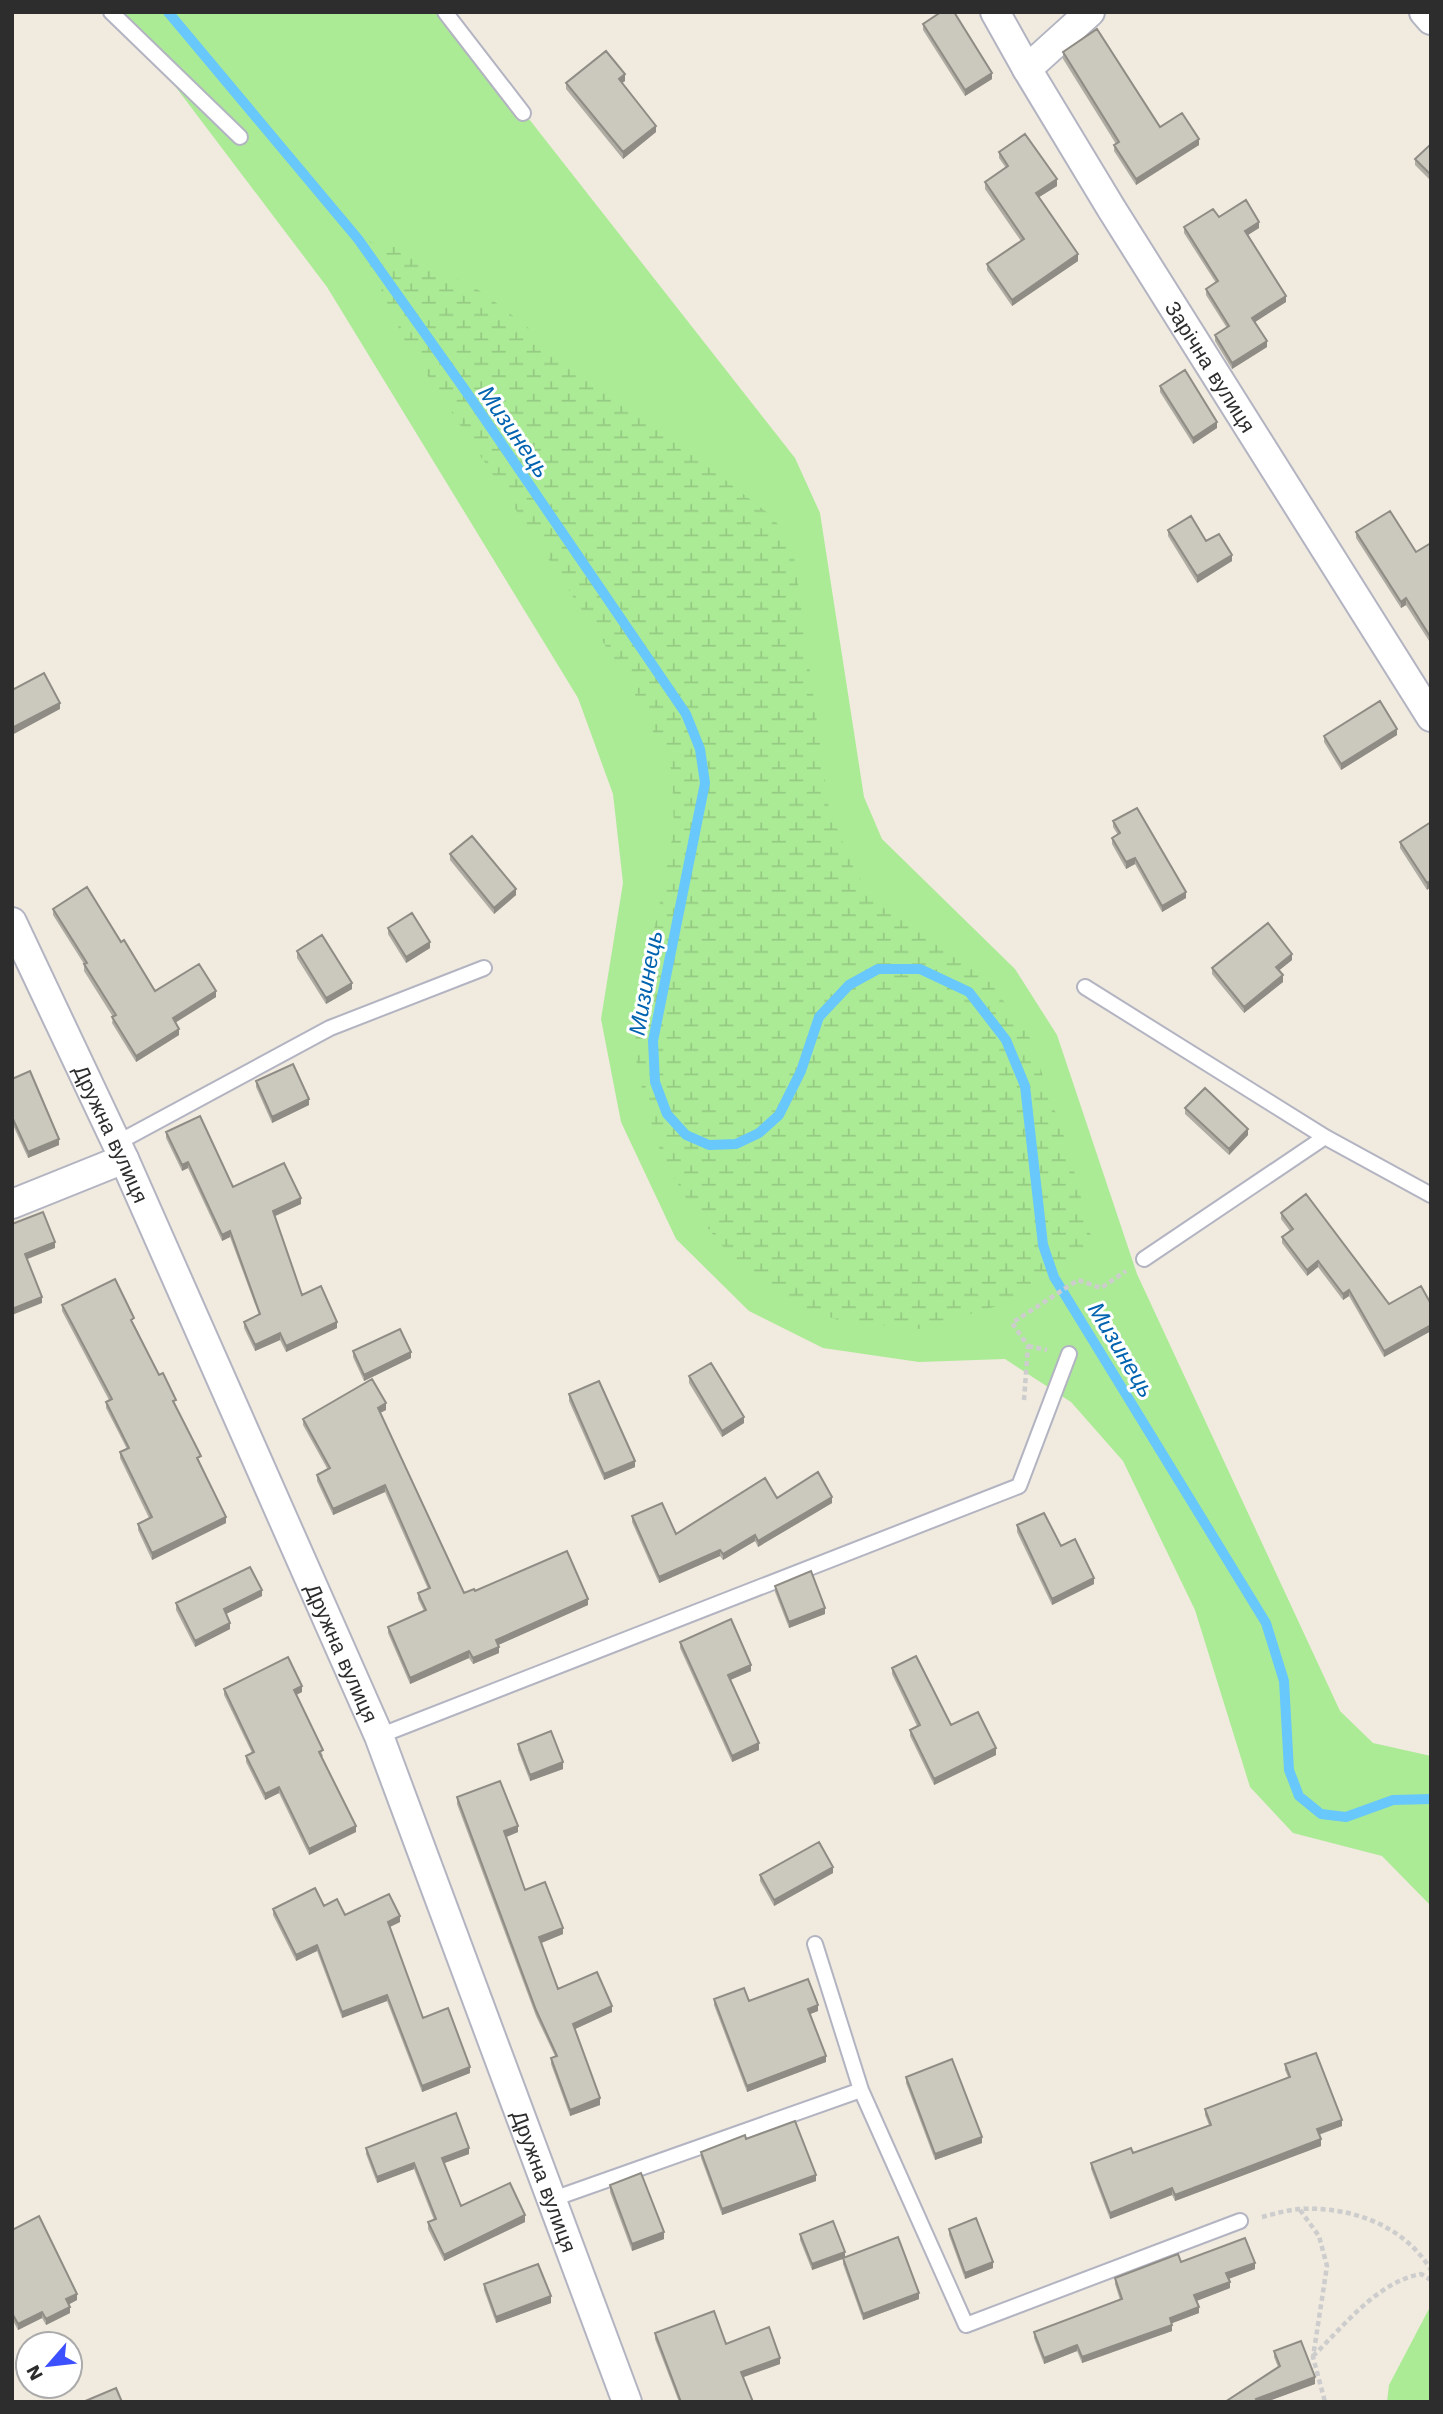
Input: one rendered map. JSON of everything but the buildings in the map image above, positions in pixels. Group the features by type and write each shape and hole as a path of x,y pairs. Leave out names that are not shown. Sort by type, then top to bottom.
{"street":[{"name":"Зарічна вулиця","path":"995,12 1118,220 1431,717"},
{"path":"1027,69 1090,12"},
{"path":"1424,12 1431,20"},
{"name":"Дружна вулиця","path":"12,922 120,1151 379,1736 627,2402"},
{"path":"12,1204 120,1151"}],"lane":[{"path":"111,12 240,137"},
{"path":"445,12 523,113"},
{"path":"120,1151 330,1028 484,968"},
{"path":"1085,987 1325,1138 1431,1195"},
{"path":"1144,1259 1325,1138"},
{"path":"379,1736 1019,1486 1069,1354"},
{"path":"815,1944 861,2090 966,2325 1240,2221"},
{"path":"552,2199 861,2090"}],"path":[{"path":"1027,1346 1012,1323 1078,1280 1101,1289"},
{"path":"1299,2209 1319,2236 1327,2266 1313,2357 1325,2402"},
{"path":"1240,2221 1299,2209 1356,2213 1398,2232 1431,2270"},
{"path":"1313,2357 1368,2301 1405,2277 1421,2274 1431,2280"}],"green space":[{"path":"119,12 445,12 795,458 820,513 864,797 882,839 1015,969 1057,1035 1137,1274 1340,1711 1373,1743 1431,1756 1431,1906 1382,1856 1293,1833 1250,1787 1195,1610 1123,1461 1071,1402 1005,1359 919,1362 823,1348 749,1311 676,1239 621,1122 601,1019 623,883 613,794 578,698 327,287"},
{"path":"358,239 398,248 482,292 773,517 793,549 829,809 857,876 890,909 987,978 1029,1036 1069,1151 1091,1236 1082,1257 1054,1277 997,1306 920,1329 841,1321 783,1301 727,1252 692,1208 662,1157 644,1099 635,1055 637,991 657,917 674,829 672,771 628,680 404,340"},
{"path":"1431,2305 1431,2402 1387,2402 1389,2385"}],"waterway":[{"name":"Мизинець","path":"168,12 358,239 465,390 686,714 700,749 705,783 653,1041 655,1082 667,1114 686,1135 709,1145 736,1144 759,1133 779,1115 801,1071 819,1017 849,985 878,969 920,969 969,992 1006,1040 1025,1086 1043,1245 1054,1277 1266,1623 1284,1681 1289,1770 1299,1796 1321,1814 1346,1817 1393,1800 1431,1799"}]}
